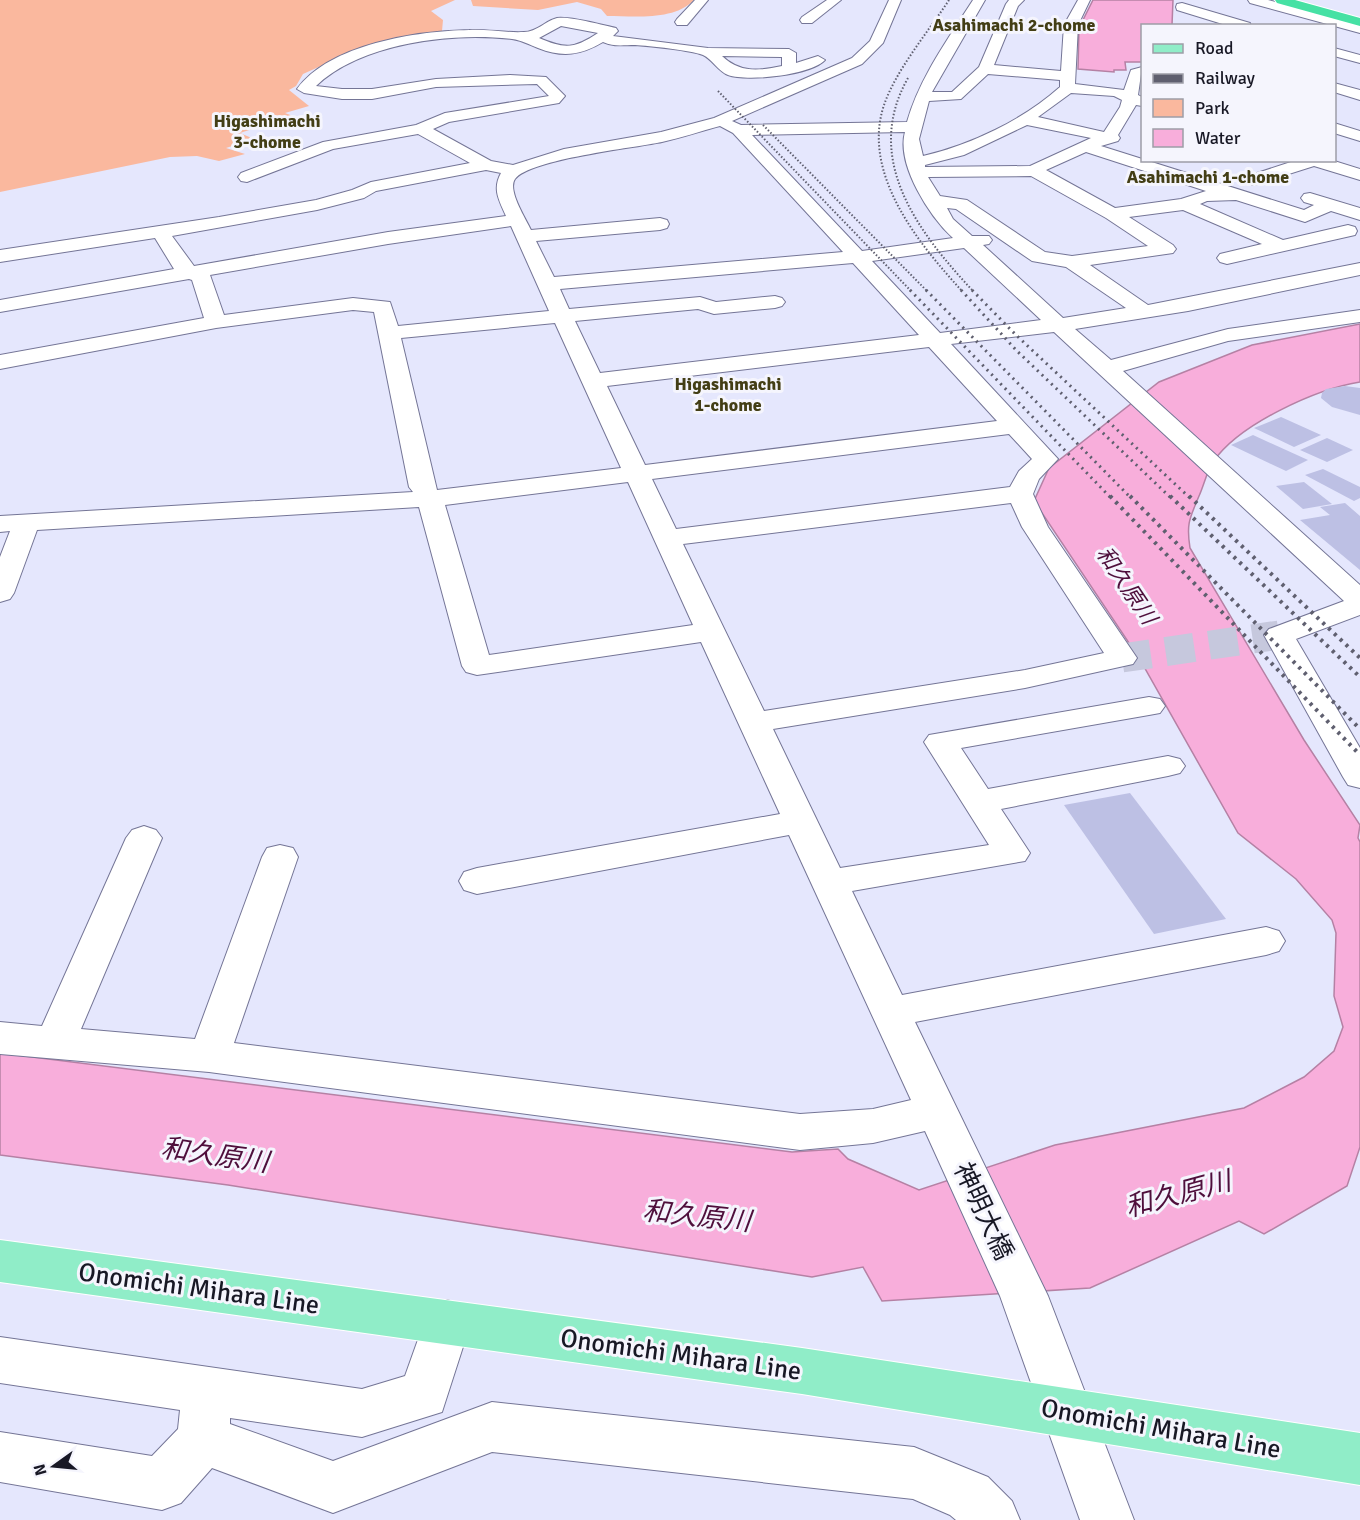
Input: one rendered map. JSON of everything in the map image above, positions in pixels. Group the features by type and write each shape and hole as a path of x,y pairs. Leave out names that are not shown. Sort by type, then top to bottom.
{"highway":[{"path":"1281,0 1360,22"}],"main road":[{"name":"Onomichi Mihara Line","path":"0,1261 802,1371 1067,1411 1271,1447 1360,1459"}],"street":[{"path":"682,22 702,0"},
{"path":"807,20 835,0"},
{"path":"979,0 966,17 922,98 912,139 916,166 946,222 1360,600"},
{"path":"922,98 956,96 985,69 1012,4 1018,0"},
{"path":"916,166 959,153 1023,119 1062,94 1068,82 1071,26 1084,0"},
{"path":"1254,0 1360,29"},
{"path":"1315,0 1360,13"},
{"path":"729,126 856,61 876,43 893,1"},
{"path":"1182,7 1238,24"},
{"path":"247,177 329,145 420,129 445,118 554,100 557,96 541,80 433,77 372,94 342,94 303,89 330,67 354,55 472,28 482,21"},
{"path":"434,38 536,35 559,22 611,31 578,50 566,51 555,50 526,36"},
{"path":"602,36 615,42 635,41 708,52 789,52 789,69"},
{"path":"1336,50 1360,43"},
{"path":"1336,50 1360,59"},
{"path":"708,52 734,73 759,74 789,69 846,51 867,52"},
{"path":"985,69 1068,82 1116,92 1136,100"},
{"path":"1034,171 1042,165 1109,137 1128,107 1136,100 1136,73 1141,72"},
{"path":"1336,87 1360,95"},
{"path":"1023,119 1127,141"},
{"path":"389,121 407,128 420,129 486,165 515,171 564,154 729,126 914,127"},
{"path":"729,126 858,257 1046,459 1028,476 1020,494 1035,527 1122,658 1025,679 753,723"},
{"path":"1336,129 1350,148"},
{"path":"1086,147 1305,216 1331,204"},
{"path":"1254,180 1311,162"},
{"path":"1317,162 1360,175"},
{"path":"0,256 219,223 317,205 357,194 372,187 486,165"},
{"path":"916,166 1034,171 1112,214 1166,249 1072,262 1039,257 1008,238 962,204 933,201"},
{"name":"神明大橋","path":"515,171 508,175 504,185 506,197 1024,1296 1107,1520"},
{"path":"1233,173 1360,214"},
{"path":"1112,214 1185,204 1203,196 1238,195"},
{"path":"1185,204 1281,246"},
{"path":"0,306 388,238 521,228 660,224"},
{"path":"160,231 184,269 201,277 216,322"},
{"path":"1227,258 1348,231"},
{"path":"547,284 858,257 1008,238"},
{"path":"1072,262 1145,312"},
{"path":"592,381 1057,325 1145,312 1358,271"},
{"path":"389,333 700,303 714,308 775,302"},
{"path":"0,362 216,322 353,304 383,306 422,487 430,499 477,666 707,626"},
{"path":"1113,375 1130,364 1180,347 1230,335 1360,316"},
{"path":"0,593 13,523 430,499 1015,426"},
{"path":"666,538 1020,494"},
{"path":"1360,605 1279,635 1360,777"},
{"path":"1025,679 1057,722"},
{"path":"829,882 1012,853 940,742 1149,706"},
{"path":"979,802 1168,766"},
{"path":"477,881 800,822"},
{"path":"55,1042 144,838"},
{"path":"209,1056 279,857"},
{"path":"891,1012 1266,941"},
{"path":"0,1038 209,1056 800,1132 941,1118"},
{"path":"0,1360 362,1413 424,1395 447,1322"},
{"path":"0,1457 162,1484 203,1440 207,1390"},
{"path":"203,1440 333,1487 492,1427 914,1473 969,1496 993,1520"}],"green space":[{"path":"0,0 455,0 431,11 443,20 442,31 363,47 303,74 296,86 289,90 309,106 285,113 293,116 240,133 254,139 226,148 245,154 219,161 197,156 170,157 0,192"},
{"path":"471,0 694,0 686,7 665,14 607,16 601,9 577,2 538,10 473,6"}],"water":[{"path":"1093,0 1173,0 1172,24 1141,24 1141,62 1125,62 1126,70 1114,70 1114,72 1078,69 1079,28"},
{"name":"和久原川","path":"1360,324 1360,382 1301,400 1241,434 1213,462 1191,516 1188,532 1190,548 1304,740 1360,825 1358,838 1360,842 1360,1147 1347,1186 1264,1234 1239,1221 1090,1288 882,1301 863,1267 812,1277 228,1185 0,1155 0,1053 792,1152 838,1149 848,1159 919,1190 1055,1145 1244,1108 1304,1077 1334,1051 1343,1027 1334,996 1336,933 1332,920 1296,879 1238,833 1139,658 1034,501 1049,468 1159,382 1252,345"}],"building":[{"path":"1345,386 1360,388 1360,415 1332,407 1321,398 1326,389"},
{"path":"1281,417 1321,435 1294,447 1254,428"},
{"path":"1253,435 1308,460 1286,471 1231,445"},
{"path":"1327,438 1353,450 1327,462 1300,450"},
{"path":"1323,469 1360,487 1360,498 1354,501 1305,475"},
{"path":"1304,482 1332,504 1303,509 1276,486"},
{"path":"1345,503 1360,516 1360,570 1300,520 1330,515 1320,507"},
{"path":"1130,793 1226,919 1154,934 1064,805"}],"tunnel":[{"path":"1122,658 1279,635"}],"railway":[{"path":"949,0 913,51 889,92 879,131 880,157 887,182 912,230 962,291"},
{"path":"908,78 895,108 891,137 894,165 903,193 916,219 933,244 973,291"},
{"path":"718,91 911,291"},
{"path":"763,125 927,291"},
{"path":"910,290 1111,498"},
{"path":"926,290 1131,498"},
{"path":"961,290 1017,351 1171,498"},
{"path":"972,290 1016,335 1190,498"},
{"path":"1110,496 1360,755"},
{"path":"1130,496 1360,729"},
{"path":"1170,496 1360,677"},
{"path":"1189,496 1360,658"}],"district":[{"name":"Asahimachi 2-chome","path":"1014,25"},
{"name":"Higashimachi 3-chome","path":"267,131"},
{"name":"Asahimachi 1-chome","path":"1208,177"},
{"name":"Higashimachi 1-chome","path":"728,394"}]}
